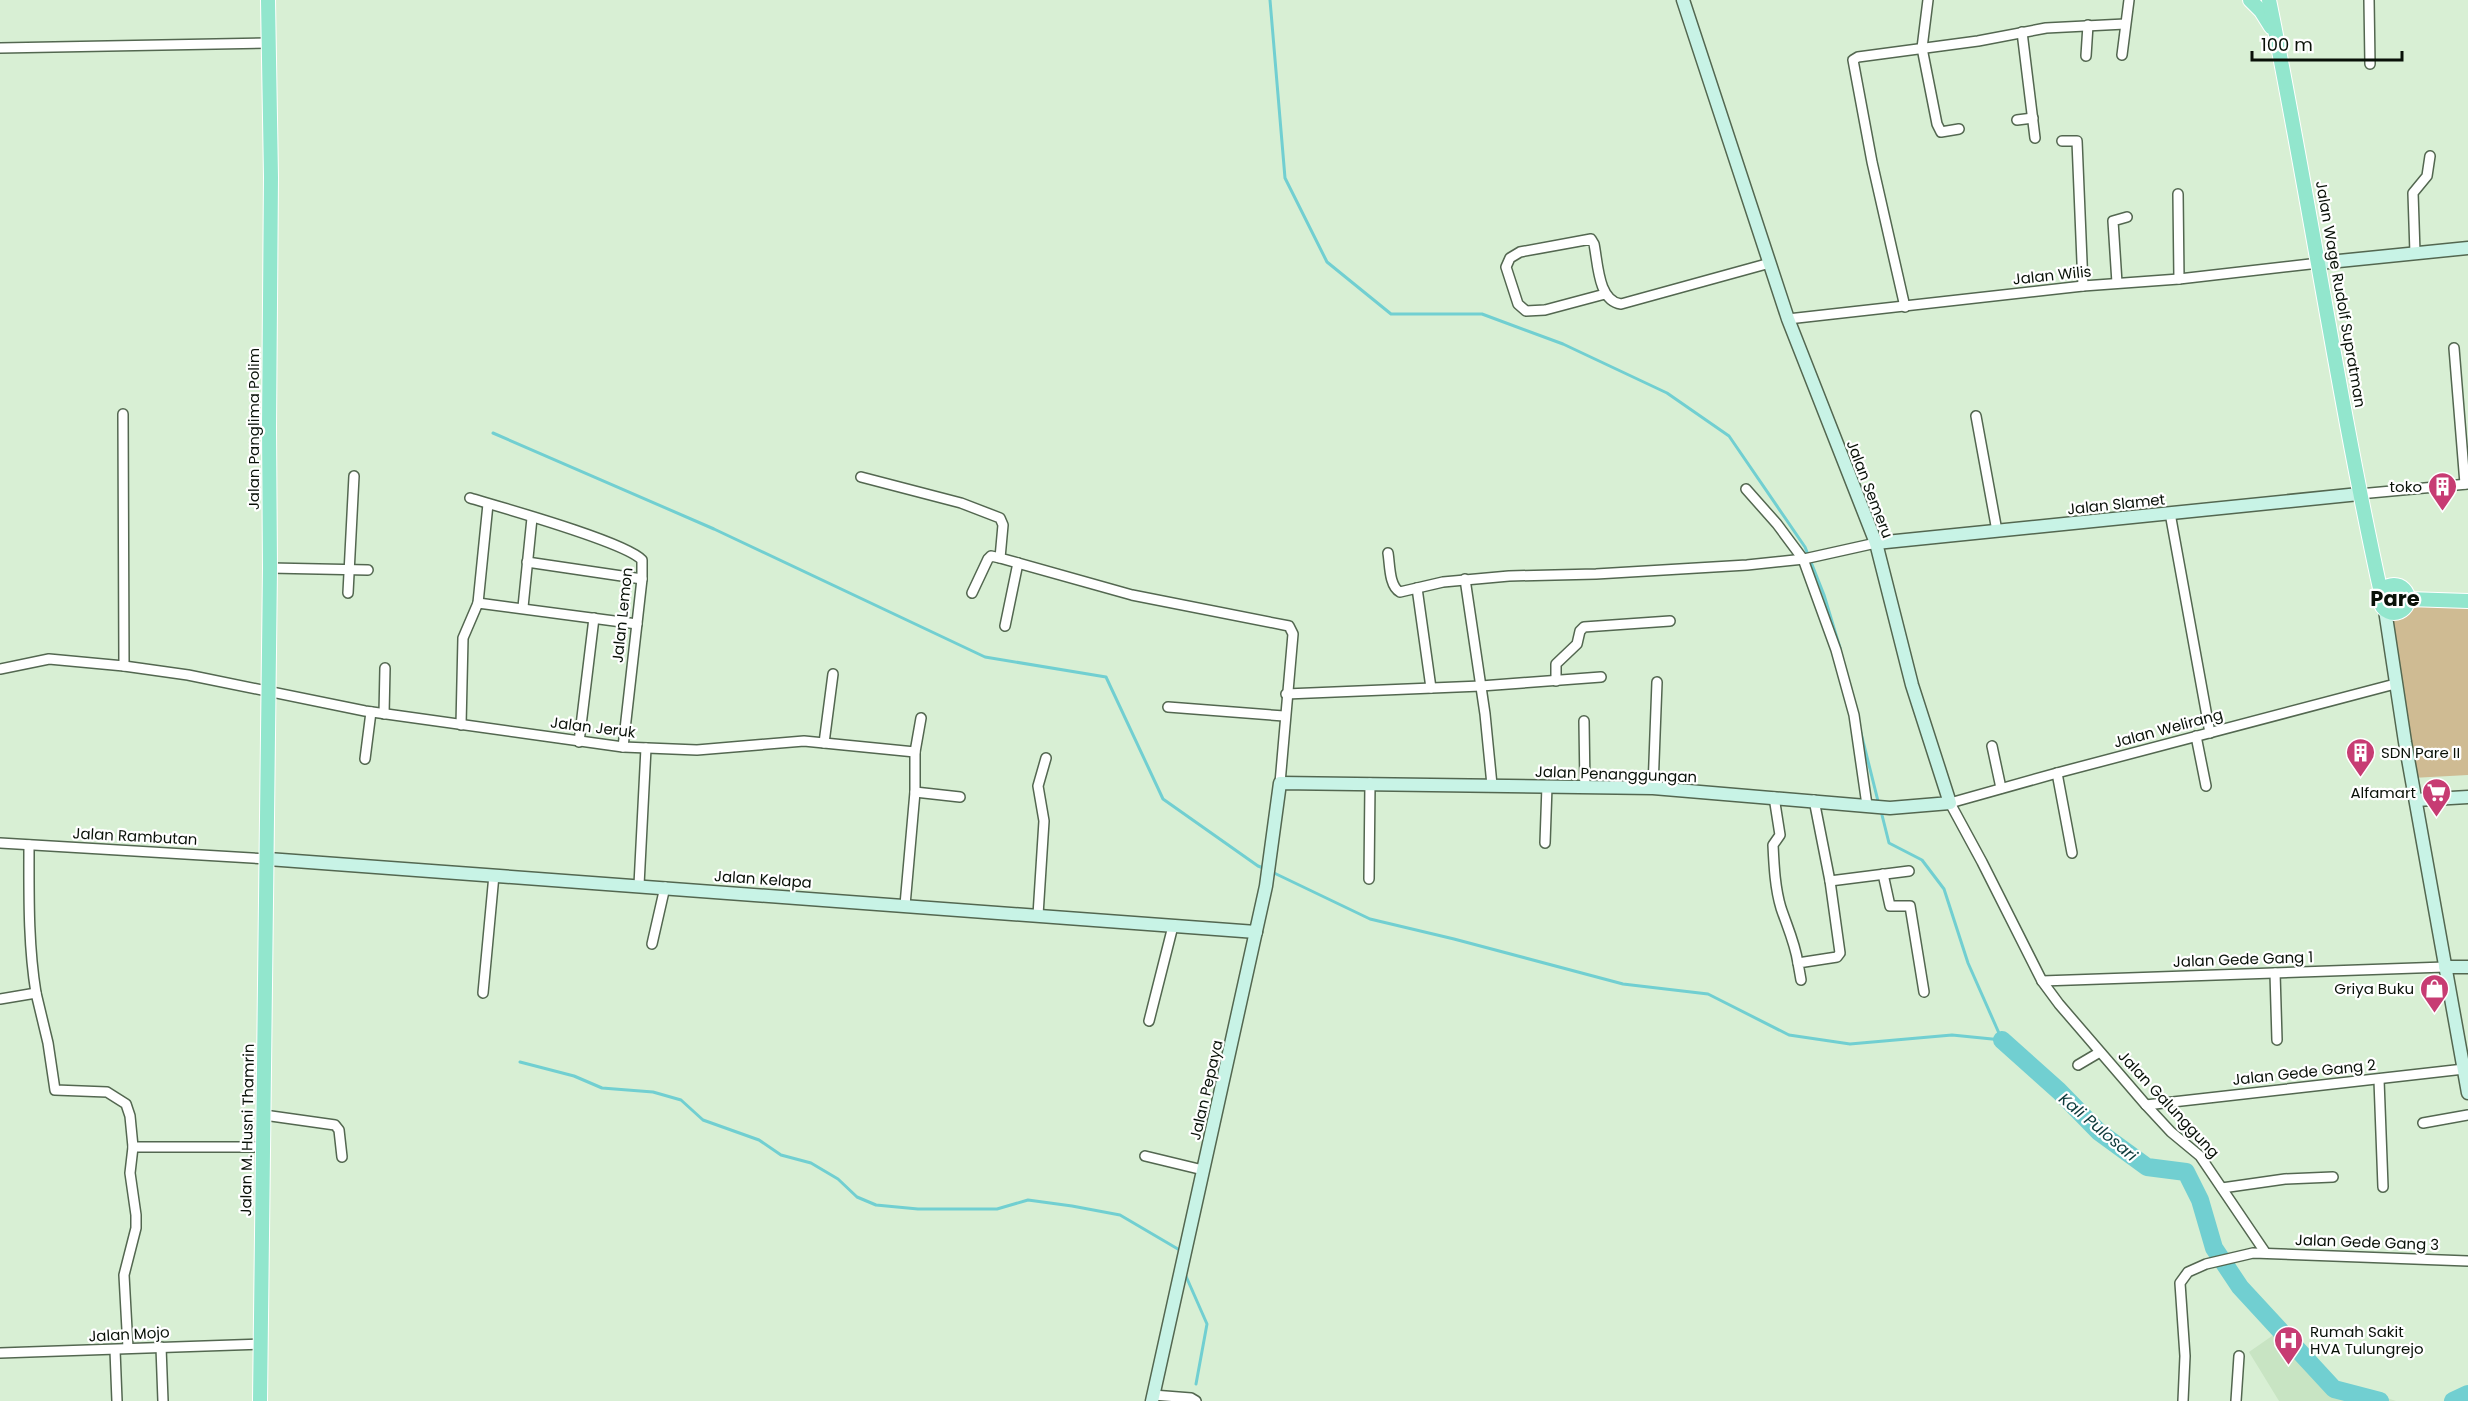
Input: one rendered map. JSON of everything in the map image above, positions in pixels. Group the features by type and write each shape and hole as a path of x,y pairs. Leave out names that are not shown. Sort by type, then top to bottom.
{"main road":[{"name":"Jalan Panglima Polim","path":"268,0 270,568 268,859"},
{"path":"2250,0 2261,11 2277,37"},
{"name":"Jalan Wage Rudolf Supratman","path":"2269,0 2319,262 2359,494 2380,593"},
{"path":"2395,585 2404,590 2408,599 2405,607 2398,613 2389,613 2380,602 2380,593 2386,587 2395,585"},
{"path":"2408,599 2468,601"},
{"name":"Jalan M. Husni Thamrin","path":"260,1401 268,859"}],"street":[{"name":"Jalan Semeru","path":"1683,0 1788,320 1876,543 1912,685 1950,803 2042,981"},
{"path":"1928,0 1922,48 1939,130 1941,132 1959,129"},
{"path":"2122,55 2129,0"},
{"path":"2368,0 2370,64"},
{"path":"1905,306 1872,162 1853,62 1858,57 1978,41 2046,28 2125,24"},
{"path":"2086,56 2088,25"},
{"path":"2022,32 2035,138"},
{"path":"0,48 269,43"},
{"path":"2018,120 2033,118"},
{"path":"2062,141 2077,141 2083,286"},
{"path":"2415,253 2413,193 2427,176 2430,156"},
{"path":"2178,194 2179,279"},
{"path":"2116,283 2113,221 2127,217"},
{"path":"1605,294 1545,310 1526,311 1518,304 1506,267 1510,258 1520,252 1591,239 1605,294 1611,302 1621,304 1770,263"},
{"path":"2319,262 2468,248"},
{"name":"Jalan Wilis","path":"1788,320 2319,262"},
{"path":"2359,494 2467,484 2454,348"},
{"path":"123,414 124,666"},
{"path":"1976,416 1997,531"},
{"path":"348,593 354,476"},
{"path":"861,477 961,503 1000,518 1003,525 1000,558"},
{"path":"1746,489 1777,524 1803,559 1836,650 1854,715 1869,806"},
{"name":"Jalan Slamet","path":"1876,543 2359,494"},
{"name":"Jalan Lemon","path":"470,498 581,533 639,556 643,564 642,579 623,747"},
{"path":"461,724 463,638 478,603 488,504"},
{"path":"2170,513 2210,733"},
{"path":"523,607 532,518"},
{"path":"1388,553 1395,589 1400,592 1465,579 1716,568 1803,559 1876,543"},
{"path":"972,593 987,559 991,556 1154,600 1286,624 1291,628 1293,634 1284,716 1280,783"},
{"path":"526,562 642,579"},
{"path":"1005,626 1018,563"},
{"path":"270,568 368,570"},
{"path":"1465,579 1481,686 1492,785"},
{"path":"1418,588 1431,688"},
{"path":"478,603 523,607 637,624"},
{"path":"2385,610 2395,684 2468,1093"},
{"path":"579,741 594,618"},
{"path":"1556,681 1556,664 1576,644 1580,631 1584,627 1670,621"},
{"name":"Jalan Jeruk","path":"0,669 49,659 124,666 188,675 371,712 623,747 697,750 804,741 915,752"},
{"path":"384,714 385,668"},
{"path":"824,743 833,674"},
{"path":"1286,694 1481,686 1601,677"},
{"path":"1653,788 1657,682"},
{"name":"Jalan Welirang","path":"1950,803 2057,772 2395,684"},
{"path":"1168,707 1284,716"},
{"path":"366,759 371,712"},
{"path":"905,905 915,792 915,752 921,718"},
{"path":"1584,721 1585,787"},
{"path":"2196,736 2206,786"},
{"path":"1992,746 2001,788"},
{"path":"639,885 646,748"},
{"path":"1038,915 1044,821 1038,786 1046,758"},
{"path":"2057,772 2072,853"},
{"name":"Jalan Penanggungan","path":"1280,783 1653,788 1890,808 1950,803"},
{"name":"Jalan Pepaya","path":"1153,1398 1270,868 1280,783"},
{"path":"1369,879 1370,783"},
{"path":"1545,843 1547,786"},
{"path":"915,792 960,797"},
{"path":"1774,797 1780,835 1773,845 1777,886 1781,907 1796,949 1801,980"},
{"path":"2416,800 2468,797"},
{"path":"1798,963 1837,957 1840,953 1830,881 1814,800"},
{"name":"Jalan Rambutan","path":"0,843 268,859"},
{"path":"37,846 29,912 33,972 48,1043 54,1089 107,1092 126,1104 130,1116 133,1147 129,1173 136,1228 126,1264 123,1287 129,1348"},
{"name":"Jalan Kelapa","path":"268,859 1256,932"},
{"path":"1830,881 1909,871"},
{"path":"1883,874 1890,906 1910,906 1924,992"},
{"path":"483,993 494,875"},
{"path":"652,944 665,887"},
{"path":"1149,1021 1173,926"},
{"path":"2445,967 2468,967"},
{"name":"Jalan Gede Gang 1","path":"2042,981 2445,967"},
{"path":"2275,973 2277,1040"},
{"name":"Jalan Galunggung","path":"2042,981 2146,1105 2200,1156 2265,1252"},
{"path":"0,999 36,993"},
{"path":"2078,1065 2100,1052"},
{"name":"Jalan Gede Gang 2","path":"2146,1105 2464,1069"},
{"path":"2379,1080 2383,1187"},
{"path":"264,1115 335,1125 339,1130 342,1157"},
{"path":"2423,1123 2468,1115"},
{"path":"133,1147 263,1148"},
{"path":"1145,1156 1203,1170"},
{"path":"2222,1188 2285,1179 2333,1177"},
{"name":"Jalan Gede Gang 3","path":"2183,1401 2185,1356 2180,1283 2186,1274 2206,1264 2230,1257 2265,1252 2468,1261"},
{"name":"Jalan Mojo","path":"0,1353 260,1344"},
{"path":"161,1347 163,1401"},
{"path":"115,1350 117,1401"},
{"path":"2235,1401 2239,1356"},
{"path":"1153,1398 1184,1397 1196,1401"}],"shaded area":[{"path":"2468,601 2468,775 2412,778 2389,613 2398,613 2407,603"},
{"name":"Rumah Sakit HVA Tulungrejo","path":"2282,1329 2335,1381 2396,1401 2279,1401 2249,1352"}],"waterway":[{"path":"1270,0 1285,178 1327,262 1391,314 1482,314 1563,344 1667,393 1729,436 1805,547 1824,595 1840,648"},
{"path":"493,433 714,529 985,657 1106,677 1163,799 1258,866 1266,869"},
{"path":"1861,733 1879,805"},
{"path":"1881,811 1889,843 1922,860 1944,889 1968,963 2002,1040"},
{"path":"1272,872 1370,919 1623,984 1708,994 1789,1035 1850,1044 1952,1035 2002,1040"},
{"name":"Kali Pulosari","path":"2002,1040 2059,1091 2099,1132 2147,1167 2186,1172 2200,1200 2214,1248 2240,1287 2334,1389 2380,1401"},
{"path":"520,1062 574,1076 602,1088 653,1092 681,1100 703,1120 759,1140 781,1155 811,1163 838,1179 857,1197 876,1205 918,1209 997,1209 1028,1200 1072,1206 1120,1215 1183,1252"},
{"path":"1185,1274 1207,1324 1196,1384"},
{"name":"Kali Pulosari","path":"2453,1401 2468,1394"}],"place":[{"name":"toko","path":"2443,512"},
{"name":"SDN Pare II","path":"2360,778"},
{"name":"Alfamart","path":"2437,818"},
{"name":"Griya Buku","path":"2435,1014"},
{"name":"Rumah Sakit HVA Tulungrejo","path":"2289,1366"}],"district":[{"name":"Pare","path":"2395,598"}]}
